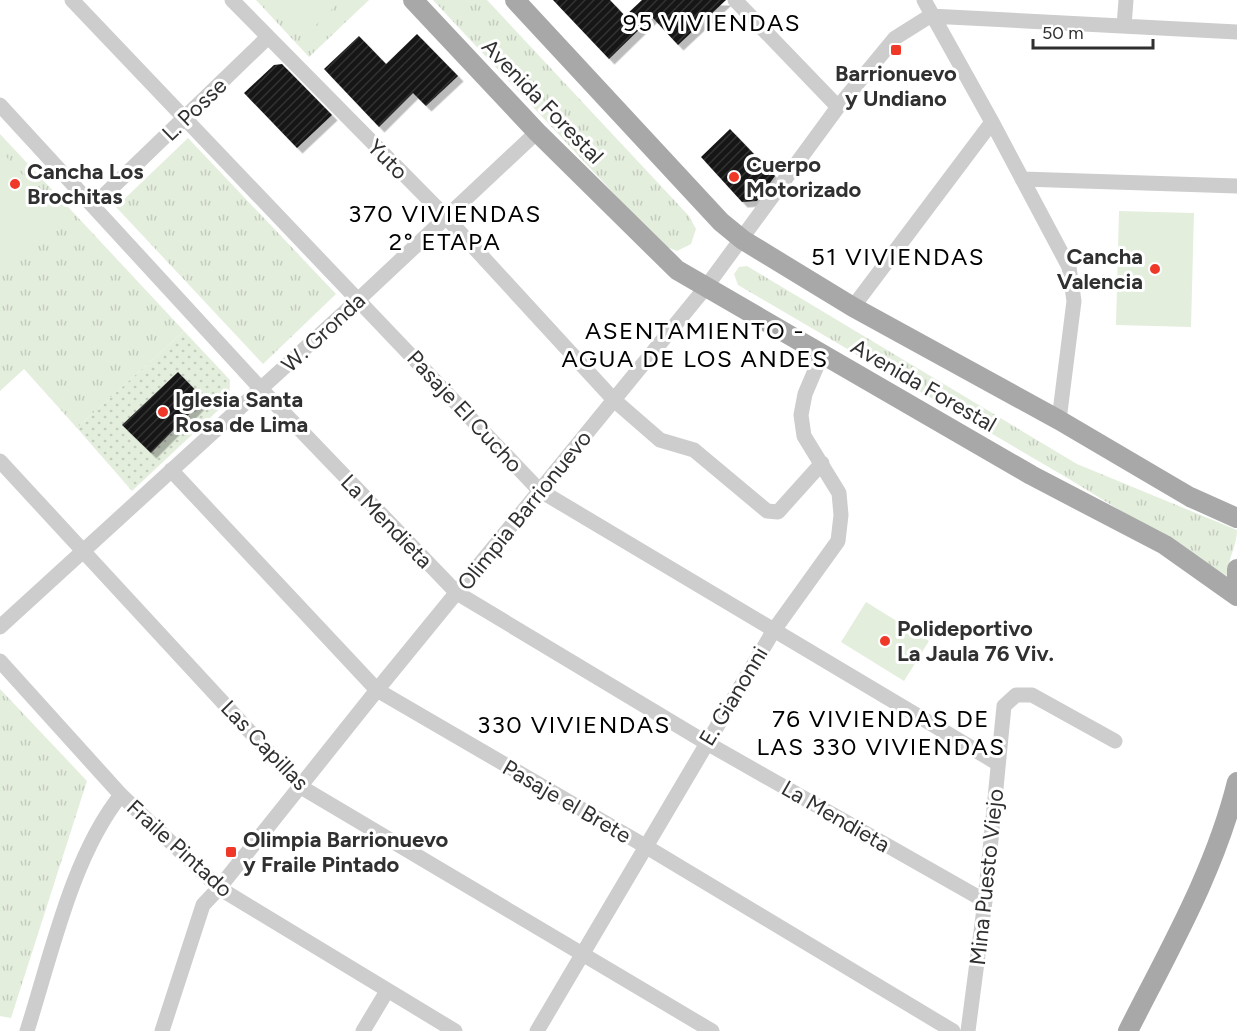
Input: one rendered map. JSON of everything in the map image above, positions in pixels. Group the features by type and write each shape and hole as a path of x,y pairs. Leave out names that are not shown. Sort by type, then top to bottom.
{"main road":[{"name":"Avenida Forestal","path":"413,0 537,132 677,270 1031,475 1165,545 1237,596"},
{"name":"Avenida Forestal","path":"515,0 721,222 743,240 853,307 1059,420 1190,497 1237,518"},
{"path":"1237,569 1237,596"},
{"path":"1128,1031 1209,866 1228,818 1237,782"}],"street":[{"name":"Pasaje El Cucho","path":"72,0 539,490 997,763"},
{"name":"Yuto","path":"232,0 267,38 446,216 614,400 660,440 694,450 767,511 778,512 822,463"},
{"path":"735,0 838,107"},
{"path":"924,0 931,8 1069,267 1074,301 1059,420"},
{"path":"1124,26 1126,0"},
{"name":"Olimpia Barrionuevo","path":"162,1031 203,904 219,888 539,490 706,287 743,240 838,107 895,38 931,8"},
{"path":"931,8 1124,26 1237,32"},
{"name":"L. Posse","path":"94,205 267,38"},
{"name":"La Mendieta","path":"0,105 261,389 457,593 705,742 986,901"},
{"path":"853,307 992,122"},
{"name":"W. Gronda","path":"0,627 359,299 537,132"},
{"path":"1022,179 1237,186"},
{"name":"E. Gianonni","path":"537,1031 705,742 774,630 838,541 841,515 839,493 804,436 801,415 805,394 822,354"},
{"name":"Las Capillas","path":"0,461 301,787 712,1031"},
{"name":"Pasaje el Brete","path":"171,470 377,690 645,846 953,1031"},
{"name":"Fraile Pintado","path":"0,661 121,795 219,888 455,1031"},
{"name":"Mina Puesto Viejo","path":"968,1031 986,901 1004,706 1016,695 1032,695 1115,741"},
{"path":"27,1031 80,864 97,828 121,795"},
{"path":"363,1031 387,991"}],"green space":[{"path":"256,0 369,0 309,57"},
{"path":"283,0 341,0 305,36 276,7"},
{"path":"433,0 487,0 689,216 696,229 691,244 677,251 662,245"},
{"path":"0,134 184,331 77,428 24,369 0,391"},
{"path":"188,138 336,294 263,364 116,207"},
{"name":"Cancha Los Brochitas","path":"0,150 62,218 0,275"},
{"name":"Cancha Valencia","path":"1119,211 1194,213 1191,327 1116,325"},
{"path":"747,266 1077,464 1237,530 1227,576 1069,479 738,285 734,274 739,267"},
{"path":"184,331 230,380 229,400 132,491 77,428"},
{"name":"Polideportivo La Jaula 76 Viv.","path":"866,602 929,641 904,681 841,642"},
{"path":"0,689 87,781 11,1018 0,1016"}],"building":[{"path":"553,0 610,0 625,16 642,0 726,0 678,45 652,17 609,59"},
{"path":"417,34 458,76 426,106 413,93 379,127 324,69 359,36 386,64"},
{"path":"282,64 332,115 297,148 244,93 274,65"},
{"path":"730,129 775,176 757,201 742,202 701,157"},
{"name":"Iglesia Santa Rosa de Lima","path":"178,372 204,399 151,453 122,425"}],"place":[{"name":"Barrionuevo y Undiano","path":"896,50"},
{"name":"Cuerpo Motorizado","path":"734,177"},
{"name":"Cancha Los Brochitas","path":"15,184"},
{"name":"Cancha Valencia","path":"1155,269"},
{"name":"Iglesia Santa Rosa de Lima","path":"163,412"},
{"name":"Polideportivo La Jaula 76 Viv.","path":"885,641"},
{"name":"Olimpia Barrionuevo y Fraile Pintado","path":"231,852"}],"district":[{"name":"95 VIVIENDAS","path":"712,23"},
{"name":"370 VIVIENDAS 2° ETAPA","path":"445,228"},
{"name":"51 VIVIENDAS","path":"898,257"},
{"name":"ASENTAMIENTO - AGUA DE LOS ANDES","path":"695,345"},
{"name":"330 VIVIENDAS","path":"574,725"},
{"name":"76 VIVIENDAS DE LAS 330 VIVIENDAS","path":"881,733"}]}
